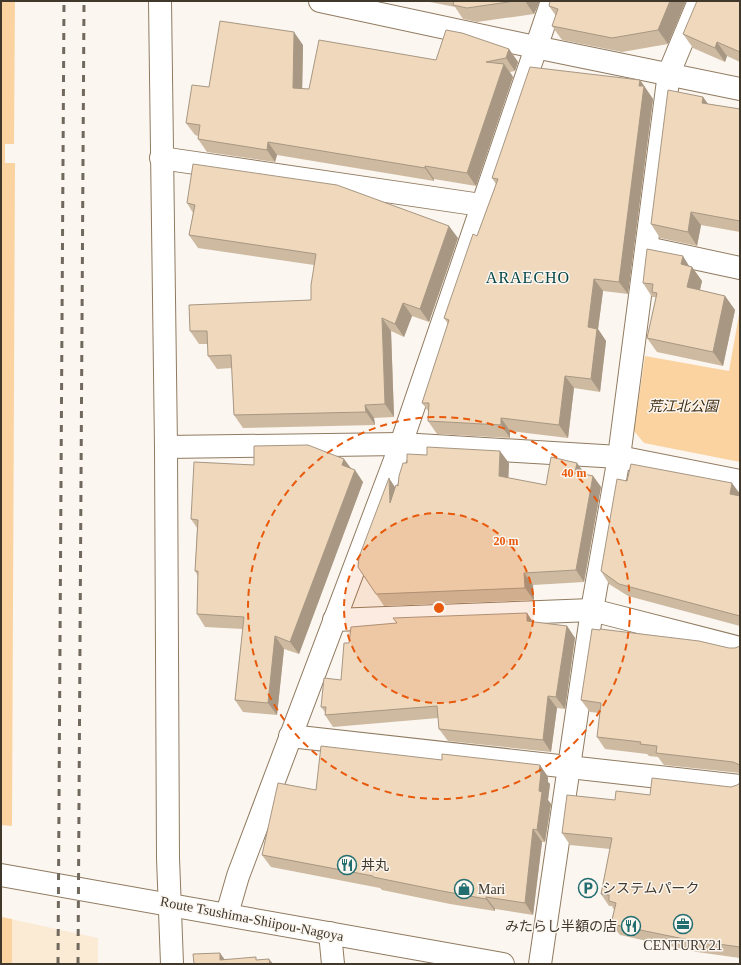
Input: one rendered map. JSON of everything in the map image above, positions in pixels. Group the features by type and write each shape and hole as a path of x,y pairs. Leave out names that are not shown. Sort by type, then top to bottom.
{"street":[{"path":"160,1 166,448 169,903 172,964"},
{"path":"320,1 535,47 670,73 740,89"},
{"path":"227,914 238,876 400,444 552,1"},
{"path":"540,964 592,610 619,457 670,73 699,1"},
{"path":"162,158 481,205"},
{"path":"647,248 740,268"},
{"path":"166,448 400,444 619,457 740,481"},
{"path":"334,620 592,610 740,648"},
{"path":"290,736 740,786"},
{"name":"Route Tsushima-Shiipou-Nagoya","path":"1,874 169,903 476,962 503,964"},
{"path":"330,933 333,964"}],"shaded area":[{"path":"1,917 98,938 98,964 1,964"}],"green space":[{"path":"1,1 15,1 14,144 5,144 5,163 15,163 12,826 1,825"},
{"name":"荒江北公園","path":"740,309 740,462 644,443 634,431 645,356 729,371"},
{"path":"1,917 12,919 12,964 1,964"}],"building":[{"path":"454,1 515,1 467,8 453,5"},
{"path":"550,1 670,1 658,30 612,38 552,26 558,9 549,6"},
{"path":"697,1 740,1 740,52 717,42 715,48 683,34"},
{"path":"220,21 294,32 293,88 309,89 319,40 436,60 446,30 462,33 509,49 506,58 486,62 504,64 467,173 425,166 425,168 268,142 267,150 198,139 200,125 186,123 192,85 209,87"},
{"path":"530,67 640,80 639,86 644,86 619,282 594,279 588,327 597,329 591,379 565,376 559,425 501,418 501,425 428,421 429,403 422,403 449,320 444,318 473,234 477,236 498,179 492,178"},
{"path":"668,90 703,97 702,103 740,109 740,221 691,212 688,232 651,224"},
{"path":"193,164 337,185 449,226 420,309 403,303 395,324 382,318 385,404 365,405 366,412 234,415 231,355 208,356 207,331 190,331 189,305 311,300 311,285 316,254 189,235 195,205 187,203"},
{"path":"647,249 683,256 681,264 692,267 687,287 725,296 713,352 647,338 657,293 652,292 653,284 643,283"},
{"path":"308,445 344,459 342,465 355,470 290,642 275,636 268,703 235,700 244,617 197,614 198,571 195,571 198,520 191,519 194,462 254,465 254,446"},
{"path":"427,447 500,451 499,476 546,485 551,457 577,463 575,472 593,476 576,570 524,573 525,588 376,594 358,567 359,557 389,478 390,503 396,485 398,486 403,463 407,463 407,454 427,455"},
{"path":"631,464 732,483 730,494 740,496 740,616 619,584 601,571 617,479 627,481"},
{"path":"527,613 527,621 567,626 556,697 548,696 543,740 439,729 437,706 325,715 326,707 321,707 324,678 341,680 344,643 349,643 351,627 397,623 393,618"},
{"path":"592,629 699,641 729,648 740,646 740,765 733,762 656,753 657,746 640,744 641,742 597,737 601,703 581,700"},
{"path":"321,746 442,760 442,754 540,765 539,772 541,772 539,791 542,792 537,830 533,829 525,903 486,897 486,899 442,891 262,855 278,783 316,790"},
{"path":"652,778 731,787 740,783 740,947 689,940 611,924 616,903 609,901 609,895 601,894 612,838 562,833 567,795 615,800 616,791 650,795"},
{"path":"220,953 220,960 256,957 256,960 269,959 270,964 194,964 193,954"}],"railway":[{"path":"58,964 64,1"},
{"path":"78,964 84,1"}],"place":[{"name":"丼丸","path":"347,865"},
{"name":"システムパーク","path":"588,888"},
{"name":"Mari","path":"464,889"},
{"name":"CENTURY21","path":"683,924"},
{"name":"みたらし半額の店","path":"631,926"}],"district":[{"name":"ARAECHO","path":"528,277"}]}
